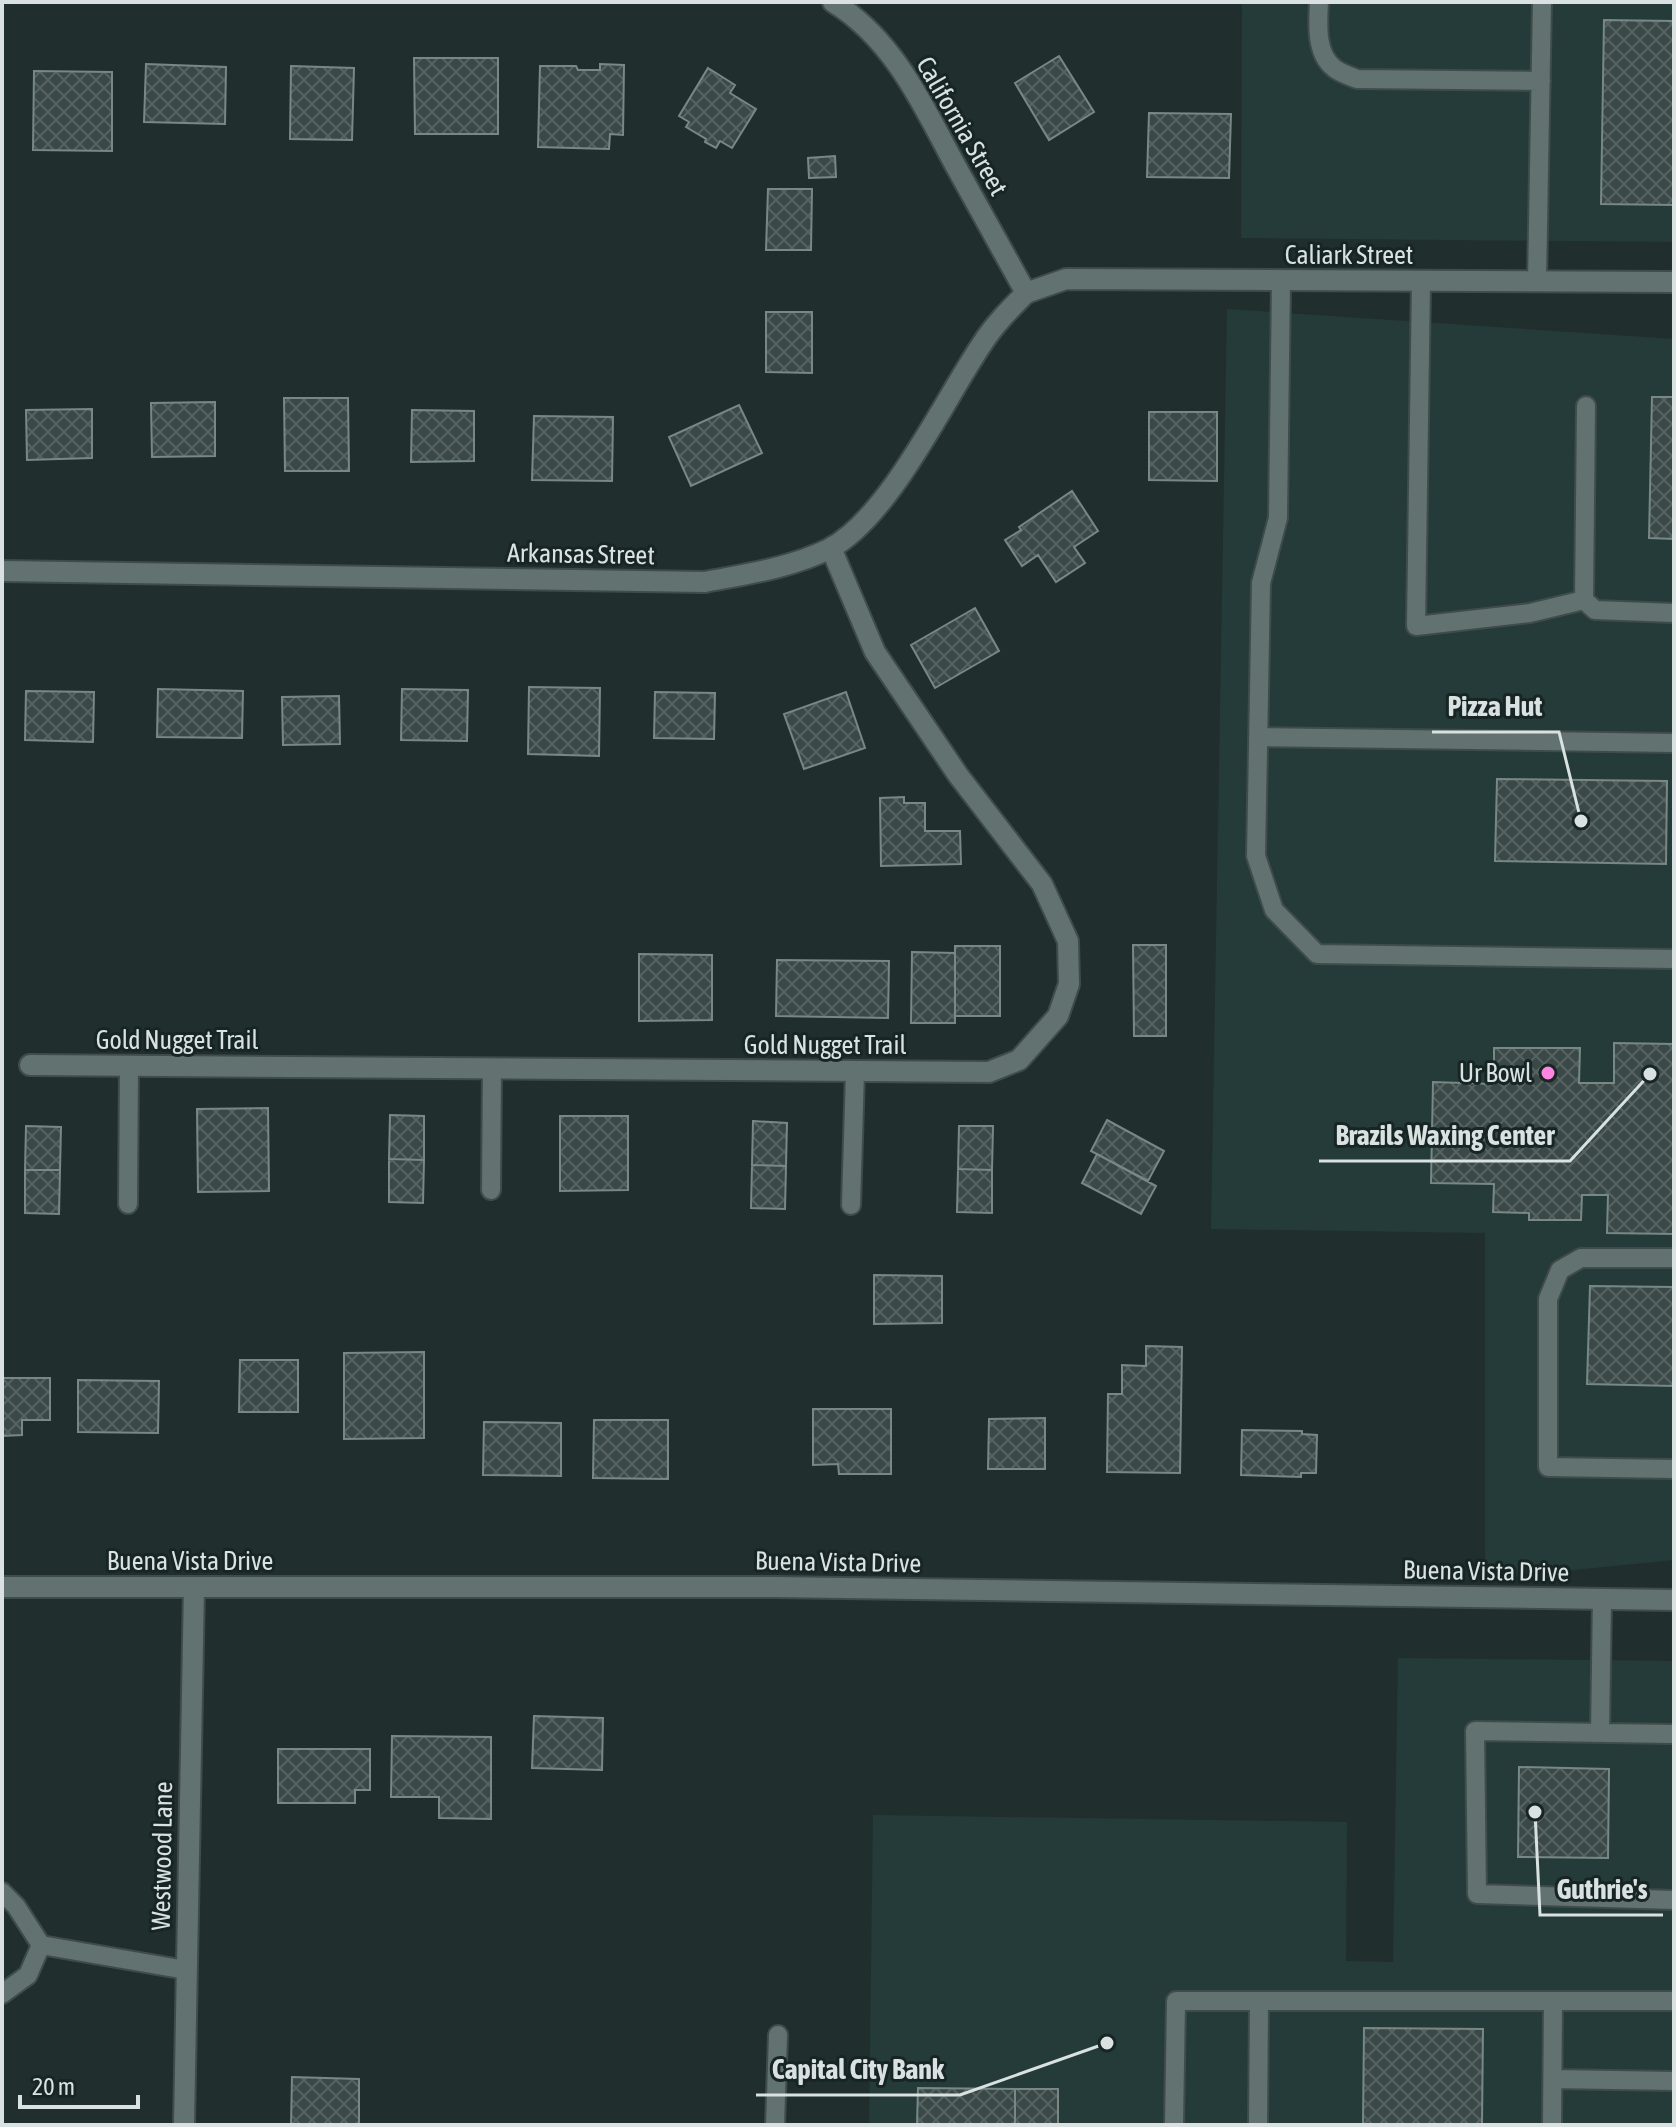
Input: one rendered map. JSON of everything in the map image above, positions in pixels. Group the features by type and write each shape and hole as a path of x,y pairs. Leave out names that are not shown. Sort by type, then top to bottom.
{"street":[{"name":"California Street","path":"833,2 880,41 910,81 1026,293"},
{"name":"Caliark Street","path":"1026,293 1066,279 1674,282"},
{"name":"Arkansas Street","path":"2,571 705,582 778,568 831,548 882,500 982,344 1001,318 1026,293"},
{"name":"Gold Nugget Trail","path":"30,1065 989,1072 1019,1060 1058,1016 1069,984 1068,941 1042,884 958,775 875,652 831,548"},
{"name":"Buena Vista Drive","path":"2,1587 775,1587 1674,1600"},
{"name":"Westwood Lane","path":"184,2125 194,1587"}],"lane":[{"path":"1319,2 1318,34 1323,53 1333,68 1357,79 1541,81"},
{"path":"1537,281 1542,2"},
{"path":"1281,281 1278,518 1261,583 1256,856 1274,910 1317,954 1674,959"},
{"path":"1421,281 1416,626 1530,613 1584,600"},
{"path":"1586,406 1584,600 1595,610 1674,613"},
{"path":"1258,737 1674,743"},
{"path":"128,1204 129,1066"},
{"path":"491,1190 492,1069"},
{"path":"851,1205 855,1072"},
{"path":"1674,1258 1581,1258 1560,1270 1548,1299 1548,1467 1674,1469"},
{"path":"1600,1733 1602,1599"},
{"path":"1674,1734 1475,1731 1477,1894 1674,1900"},
{"path":"2,1892 16,1906 41,1945 186,1970"},
{"path":"2,1994 28,1975 41,1945"},
{"path":"1174,2125 1176,2001 1674,2001"},
{"path":"1258,2125 1259,2001"},
{"path":"1552,2125 1553,2001"},
{"path":"775,2125 778,2035"},
{"path":"1553,2079 1674,2081"}],"shaded area":[{"path":"1242,2 1674,2 1674,242 1241,238"},
{"path":"1227,309 1674,339 1674,1560 1485,1579 1485,1233 1211,1229"},
{"path":"1398,1658 1674,1661 1674,2125 869,2125 873,1815 1347,1822 1346,1961 1393,1962"}],"building":[{"path":"1604,20 1674,21 1674,205 1601,204"},
{"path":"1059,56 1094,112 1049,140 1015,83"},
{"path":"414,58 498,58 498,134 415,134"},
{"path":"146,64 226,67 225,124 144,122"},
{"path":"600,64 624,65 623,135 610,134 609,149 538,147 540,66 600,70"},
{"path":"291,66 354,68 352,140 290,139"},
{"path":"708,68 735,85 730,93 756,109 732,148 720,141 716,148 705,142 706,139 686,127 689,122 679,116"},
{"path":"34,71 112,72 112,151 33,150"},
{"path":"1149,113 1231,114 1229,178 1147,177"},
{"path":"835,156 836,177 809,178 808,158"},
{"path":"768,189 812,189 811,250 766,250"},
{"path":"766,312 812,312 812,373 766,372"},
{"path":"1652,397 1674,397 1674,539 1649,538"},
{"path":"284,398 348,398 349,471 285,471"},
{"path":"215,402 215,456 152,457 151,403"},
{"path":"739,405 762,453 691,486 669,437"},
{"path":"92,409 92,458 27,460 26,410"},
{"path":"412,410 474,411 474,461 411,462"},
{"path":"1149,412 1217,412 1217,481 1149,480"},
{"path":"534,416 613,417 612,481 532,480"},
{"path":"1072,491 1098,531 1074,547 1085,563 1056,582 1038,555 1022,566 1005,540"},
{"path":"975,608 999,651 935,688 911,645"},
{"path":"529,687 600,688 599,756 528,754"},
{"path":"158,689 243,691 242,738 157,737"},
{"path":"402,689 468,690 467,741 401,740"},
{"path":"26,691 94,692 93,742 25,740"},
{"path":"655,692 715,693 714,739 654,738"},
{"path":"846,692 865,748 804,769 784,714"},
{"path":"339,696 340,744 283,745 282,697"},
{"path":"1497,779 1667,781 1666,864 1495,861"},
{"path":"904,797 904,803 925,803 925,831 960,831 961,864 881,866 880,798"},
{"path":"1133,945 1166,945 1166,1036 1134,1036"},
{"path":"955,946 1000,946 1000,1016 955,1016"},
{"path":"912,952 955,953 955,1023 911,1023"},
{"path":"639,954 712,955 712,1020 639,1021"},
{"path":"777,960 889,961 888,1018 776,1016"},
{"path":"1614,1043 1674,1044 1674,1234 1607,1233 1608,1195 1582,1195 1581,1220 1529,1220 1529,1213 1493,1212 1494,1184 1431,1183 1433,1082 1494,1084 1494,1048 1580,1048 1579,1083 1614,1083"},
{"path":"268,1108 269,1191 198,1192 197,1109"},
{"path":"390,1115 424,1116 424,1160 389,1159"},
{"path":"560,1116 628,1116 628,1190 560,1191"},
{"path":"1107,1120 1164,1151 1148,1181 1091,1151"},
{"path":"753,1121 787,1123 786,1166 752,1165"},
{"path":"26,1126 61,1127 60,1170 25,1170"},
{"path":"959,1126 993,1126 992,1170 958,1169"},
{"path":"1097,1154 1156,1186 1141,1214 1082,1183"},
{"path":"389,1159 424,1160 423,1203 389,1202"},
{"path":"752,1165 786,1166 785,1209 751,1208"},
{"path":"958,1169 992,1170 992,1213 957,1212"},
{"path":"25,1170 60,1170 59,1214 25,1213"},
{"path":"874,1275 942,1276 942,1323 874,1324"},
{"path":"1590,1286 1674,1287 1674,1386 1587,1384"},
{"path":"1146,1346 1182,1347 1180,1473 1107,1472 1108,1394 1122,1394 1122,1365 1146,1366"},
{"path":"424,1352 424,1438 344,1439 344,1353"},
{"path":"240,1360 298,1360 298,1412 239,1412"},
{"path":"2,1378 50,1378 50,1420 22,1420 22,1435 2,1436"},
{"path":"78,1380 159,1381 158,1433 78,1432"},
{"path":"813,1409 891,1409 891,1474 839,1474 838,1464 813,1465"},
{"path":"1045,1418 1045,1469 988,1469 989,1419"},
{"path":"594,1420 668,1420 668,1479 593,1478"},
{"path":"484,1422 561,1423 561,1476 483,1475"},
{"path":"1242,1430 1302,1431 1302,1434 1317,1435 1316,1473 1301,1473 1301,1477 1241,1475"},
{"path":"534,1716 603,1718 602,1770 532,1768"},
{"path":"392,1736 491,1737 491,1819 439,1818 439,1797 391,1797"},
{"path":"278,1749 370,1749 370,1790 355,1790 355,1803 278,1803"},
{"path":"1519,1767 1609,1769 1608,1858 1518,1857"},
{"path":"1364,2028 1483,2029 1482,2125 1363,2125"},
{"path":"292,2077 359,2079 359,2125 291,2125"},
{"path":"918,2088 1015,2089 1015,2125 917,2125"},
{"path":"1015,2089 1058,2089 1058,2125 1015,2125"}],"place":[{"name":"Pizza Hut","path":"1581,821"},
{"name":"Ur Bowl","path":"1548,1073"},
{"name":"Brazils Waxing Center","path":"1650,1074"},
{"name":"Guthrie's","path":"1535,1812"},
{"name":"Capital City Bank","path":"1107,2043"}]}
